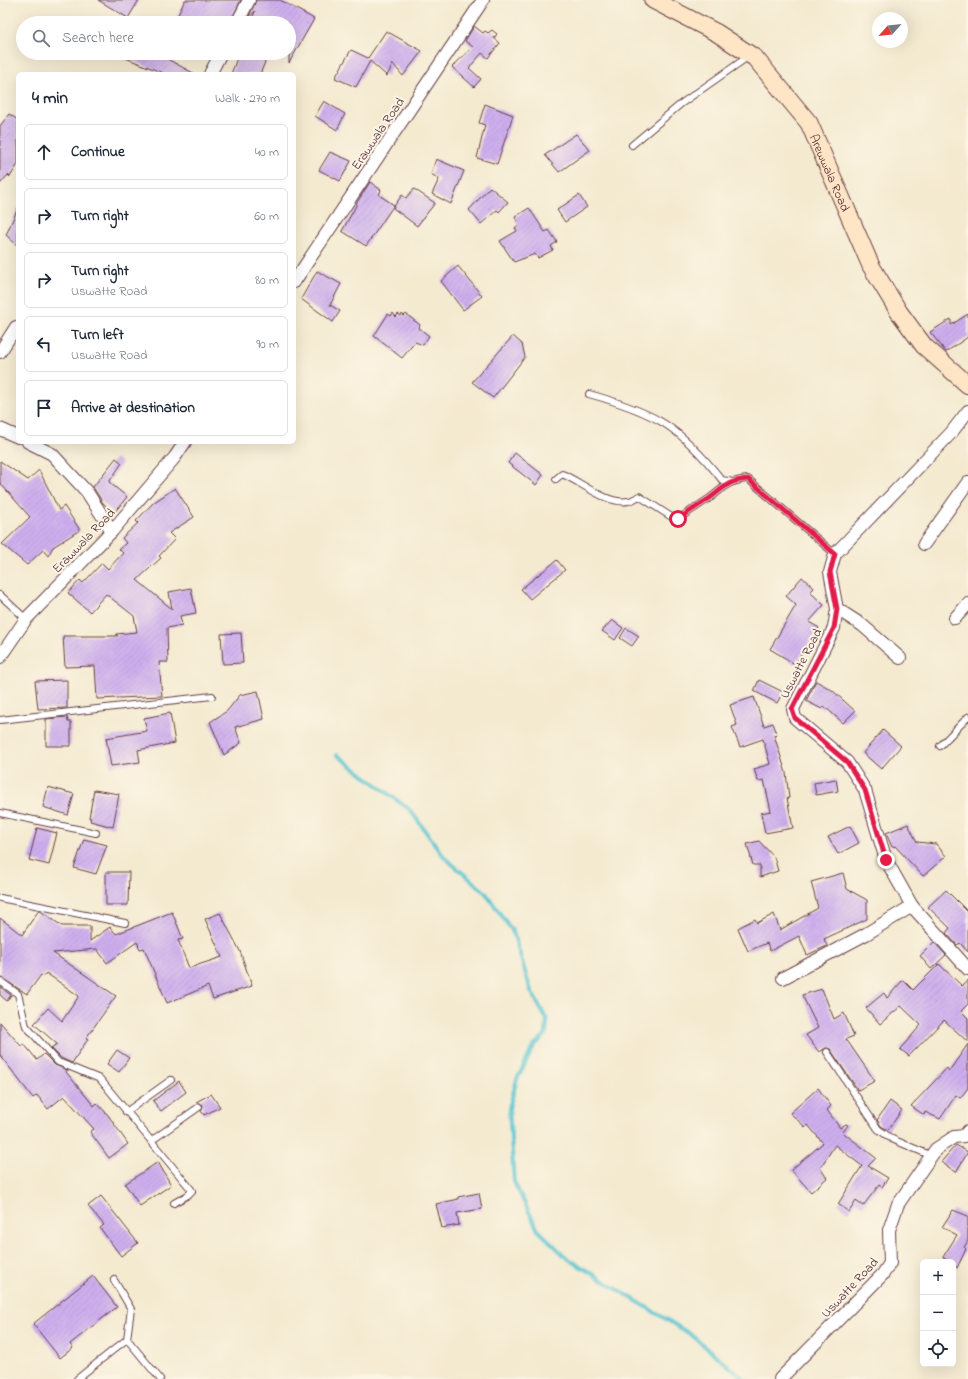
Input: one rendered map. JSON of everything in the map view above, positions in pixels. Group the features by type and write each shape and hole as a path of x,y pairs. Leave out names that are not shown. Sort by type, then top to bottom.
{"street":[{"path":"241,16 249,0"},
{"name":"Erawwala Road","path":"296,279 483,0"},
{"name":"Arewwala Road","path":"653,0 717,33 755,58 809,123 871,266 900,312 924,346 968,385"},
{"path":"211,72 217,60"},
{"path":"0,352 16,327"},
{"name":"Uswatte Road","path":"968,411 950,433 835,554 830,572 837,609 834,628 792,709 795,718 847,762 865,790 886,860 912,906 968,969"},
{"path":"0,429 16,436"},
{"path":"32,444 52,454 87,492 112,531"},
{"name":"Erawwala Road","path":"0,657 26,619 112,531 185,444"},
{"path":"924,544 968,482"},
{"path":"955,618 968,604"},
{"path":"837,609 862,625 900,658"},
{"path":"783,978 866,934 912,906"},
{"name":"Uswatte Road","path":"780,1379 883,1274 890,1263 889,1230 898,1204 936,1149 954,1137 967,1135"}],"lane":[{"path":"632,145 682,103 750,55"},
{"path":"589,394 620,403 665,424 703,457 722,480 733,482"},
{"path":"556,479 562,474 575,479 603,497 614,500 628,502 639,496 670,516 678,519 711,497 721,487 733,482 748,479 835,554"},
{"path":"0,595 26,619"},
{"path":"0,720 212,696"},
{"path":"940,746 968,717"},
{"path":"0,812 96,833"},
{"path":"0,898 125,923"},
{"path":"0,981 18,994 26,1026 58,1062 100,1079 190,1188 192,1191 188,1195 174,1203"},
{"path":"827,1052 878,1129 892,1139 932,1156"},
{"path":"126,1112 171,1080"},
{"path":"151,1141 199,1107"},
{"path":"77,1379 127,1339 131,1319 131,1309 114,1280"},
{"path":"127,1339 160,1379"}],"building":[{"path":"98,0 139,0 129,16 125,16"},
{"path":"185,0 241,0 233,16 177,16"},
{"path":"256,0 280,0 314,19 296,51 296,16 253,16 255,11 249,16"},
{"path":"474,26 483,33 485,31 488,33 492,30 497,34 494,38 500,43 488,58 482,53 469,68 481,79 474,87 452,67 473,47 465,41"},
{"path":"386,31 422,51 403,76 393,64 387,76 370,61 356,87 335,78 351,50 368,58"},
{"path":"131,60 169,60 191,72 161,72"},
{"path":"236,60 266,60 261,72 232,72"},
{"path":"324,101 345,114 337,130 315,116"},
{"path":"485,104 513,115 497,164 477,158 485,125 479,123"},
{"path":"9,114 16,119 16,167 10,177 8,175 0,184 0,126"},
{"path":"576,134 590,150 559,172 545,155"},
{"path":"330,152 351,161 340,181 319,170"},
{"path":"436,159 464,171 451,204 432,194 439,179 431,174"},
{"path":"370,182 381,190 379,195 394,205 366,246 342,231 356,204"},
{"path":"490,187 508,202 499,212 497,210 481,224 469,210"},
{"path":"414,189 435,203 417,226 393,208 402,195 406,198"},
{"path":"579,195 587,207 565,222 557,210"},
{"path":"529,208 545,232 549,230 557,242 551,246 553,250 538,258 535,254 514,262 500,241 517,231 515,228 519,225 515,217"},
{"path":"16,212 16,244 6,235"},
{"path":"458,266 482,296 463,310 441,281"},
{"path":"317,271 341,284 330,305 340,311 333,322 301,299"},
{"path":"393,313 396,317 398,314 401,316 402,314 404,316 406,314 420,325 419,328 429,336 423,345 415,342 402,358 374,336 388,314 391,316"},
{"path":"968,314 968,337 946,352 930,332 951,319 951,325"},
{"path":"513,336 522,344 525,357 493,398 472,382"},
{"path":"515,453 543,475 536,485 508,463"},
{"path":"116,458 122,463 109,482 127,497 114,513 103,503 93,487"},
{"path":"0,461 28,480 39,470 59,510 64,506 80,530 53,547 48,556 43,550 27,565 2,544 30,517 0,483"},
{"path":"175,488 194,517 169,533 175,539 159,556 161,558 137,580 172,609 169,592 191,588 196,613 180,616 182,625 167,628 168,662 159,662 162,696 97,699 95,666 65,667 63,636 118,636 116,634 137,632 134,616 106,594 90,612 68,593 80,580 83,583 102,563 108,569 123,553 119,549 126,543 122,538 138,523 136,521 153,503"},
{"path":"557,560 565,570 530,599 521,589"},
{"path":"802,577 814,588 810,592 824,605 809,622 819,628 795,664 770,649 796,605 786,596"},
{"path":"612,620 623,628 615,640 602,631"},
{"path":"626,628 639,636 632,646 620,638"},
{"path":"241,633 243,663 223,664 221,634"},
{"path":"67,680 67,708 38,709 35,681"},
{"path":"759,680 783,692 777,703 754,691"},
{"path":"816,681 832,690 855,711 843,723 824,706 822,709 806,701"},
{"path":"258,691 264,719 235,727 241,743 224,755 210,722 227,711 240,695"},
{"path":"754,697 764,726 773,723 777,734 774,735 786,773 789,798 787,798 793,828 765,833 761,813 771,811 764,780 758,781 754,769 770,764 763,739 740,747 732,727 737,725 730,705"},
{"path":"170,713 175,743 138,750 140,762 111,766 106,738 147,731 144,718"},
{"path":"67,717 68,722 71,722 71,746 46,746 46,719"},
{"path":"883,730 901,746 881,769 863,753"},
{"path":"836,779 838,791 816,795 814,783"},
{"path":"48,787 74,794 68,815 43,807"},
{"path":"94,790 119,794 113,827 90,821 91,818 89,818"},
{"path":"908,824 917,842 936,844 946,856 923,876 895,846 892,847 886,833"},
{"path":"850,826 859,843 838,854 828,837"},
{"path":"37,828 57,833 49,865 29,860"},
{"path":"84,839 107,845 96,874 74,868"},
{"path":"759,841 774,857 778,871 760,877 760,865 753,865 747,844"},
{"path":"106,872 129,872 128,905 106,905"},
{"path":"843,873 847,889 867,900 867,919 824,939 827,946 807,955 799,936 770,951 767,943 748,951 738,928 755,919 757,923 774,914 780,930 818,908 811,882"},
{"path":"946,890 968,912 968,952 960,943 957,945 946,933 950,928 928,907"},
{"path":"39,910 62,926 90,926 90,941 110,927 116,934 172,912 183,939 178,940 189,968 222,957 205,919 220,913 240,951 252,986 213,999 208,986 167,1003 144,948 140,949 137,942 107,963 97,949 53,953 116,996 86,1038 88,1039 72,1063 61,1058 51,1048 57,1044 34,1024 48,1008 62,1021 79,996 46,973 44,976 41,975 27,994 0,977 0,918 22,935"},
{"path":"934,942 946,955 931,969 920,956"},
{"path":"939,964 962,986 968,980 968,1004 961,1011 968,1018 968,1042 944,1020 909,1056 900,1049 921,1025 901,1006 880,1024 866,1008 884,993 887,998 903,980 913,990"},
{"path":"0,987 11,995 7,1001 0,995"},
{"path":"822,989 834,1019 844,1013 854,1036 846,1039 875,1081 858,1090 830,1049 826,1048 819,1052 806,1035 818,1028 802,995"},
{"path":"0,1022 21,1046 24,1044 37,1060 44,1054 55,1065 67,1070 66,1072 94,1106 97,1103 108,1115 128,1144 109,1158 90,1132 94,1129 64,1096 48,1109 37,1095 33,1098 0,1055"},
{"path":"968,1044 968,1088 960,1098 956,1095 940,1119 925,1112 924,1115 911,1106 947,1068 949,1071"},
{"path":"117,1050 129,1058 119,1072 107,1064"},
{"path":"179,1081 186,1092 161,1111 153,1101"},
{"path":"818,1088 831,1106 827,1110 840,1128 846,1124 848,1125 843,1132 876,1158 868,1166 888,1178 882,1187 879,1185 863,1206 856,1201 849,1212 838,1204 862,1166 835,1145 820,1168 827,1178 811,1192 791,1170 823,1143 808,1125 805,1127 790,1113"},
{"path":"211,1094 220,1107 204,1115 201,1111 203,1105 196,1102"},
{"path":"890,1101 902,1110 888,1130 881,1126 877,1120"},
{"path":"956,1145 968,1152 956,1172 941,1162"},
{"path":"158,1162 171,1185 140,1206 125,1184"},
{"path":"479,1193 482,1209 457,1213 459,1225 442,1228 436,1204 459,1199 458,1197"},
{"path":"101,1196 138,1243 121,1256 100,1228 104,1225 88,1206"},
{"path":"953,1210 968,1216 968,1241 964,1247 966,1249 957,1268 956,1259 946,1259 943,1257 957,1235 942,1227"},
{"path":"93,1276 117,1307 70,1344 73,1348 60,1358 33,1324"}],"waterway":[{"path":"337,755 410,810 445,858 485,892 513,932 531,991 547,1020 546,1034 534,1046 517,1079 509,1108 514,1182 538,1230 567,1258 690,1334 744,1379"}],"route":[{"path":"678,519 711,497 721,487 736,480 748,479 835,554 830,572 837,609 834,628 792,709 795,718 847,762 865,790 886,860"}]}
